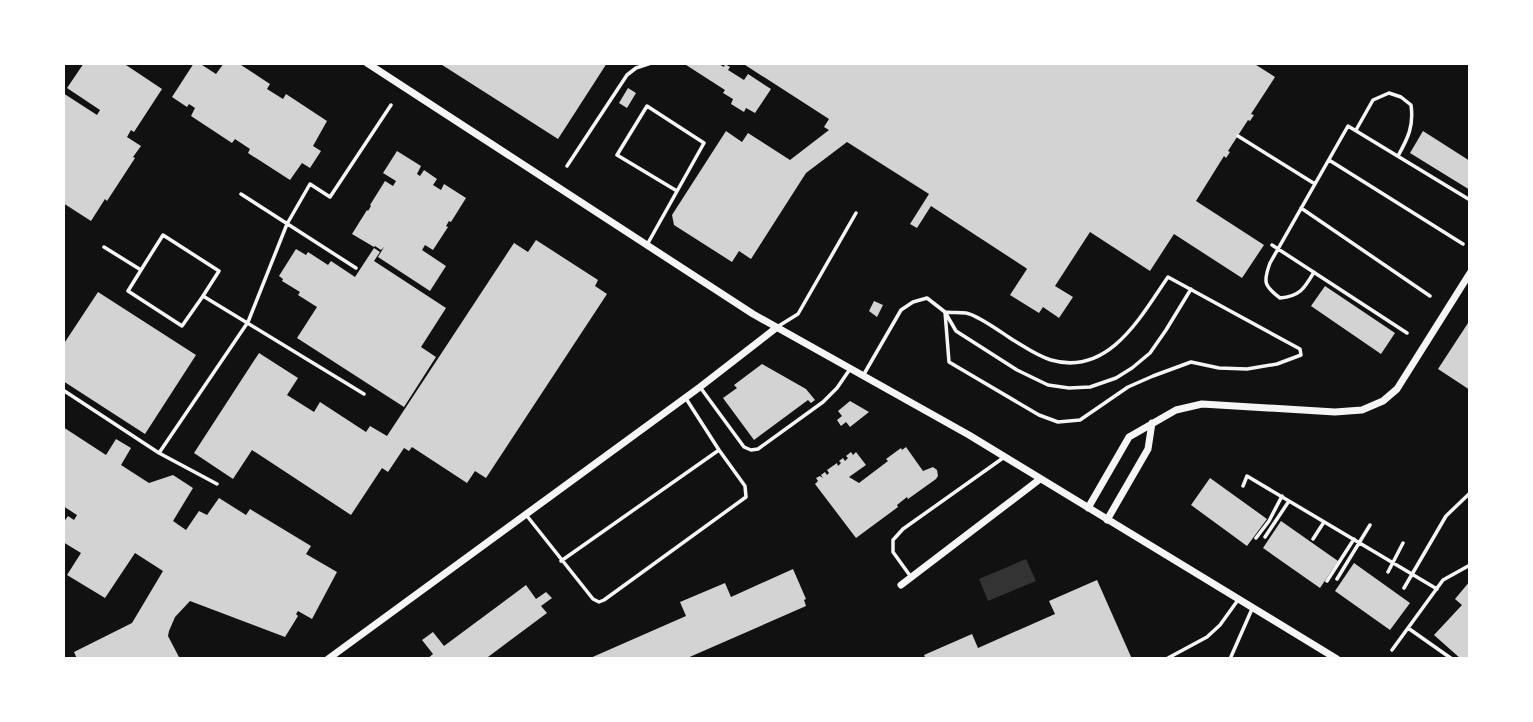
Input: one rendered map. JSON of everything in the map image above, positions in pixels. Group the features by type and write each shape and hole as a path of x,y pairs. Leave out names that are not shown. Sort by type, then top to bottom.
{"street":[{"path":"367,63 776,328 969,435 1337,659"},
{"path":"1088,508 1129,437 1176,410 1202,404 1335,412 1362,410 1383,401 1397,389 1470,273"},
{"path":"328,659 700,387 776,328"},
{"path":"1107,520 1149,449 1152,423"},
{"path":"901,585 1040,479"}],"lane":[{"path":"647,245 704,143 647,106 617,155 677,191"},
{"path":"776,328 798,314 856,213"},
{"path":"1168,277 1300,349 1301,355 1277,364 1247,369 1219,368 1191,362 1128,387 1080,420 1058,422 1039,415 949,362 945,312 969,313 1032,351 1051,360 1074,363 1094,358 1111,349 1131,330 1168,277"},
{"path":"863,376 901,310 913,302 927,298 945,312 956,331 1017,370 1048,385 1090,387 1116,378 1150,353 1191,289"},
{"path":"700,387 744,447 751,450 758,449 823,402 850,369"},
{"path":"526,514 593,600 599,602 746,497 745,486 685,397"},
{"path":"561,561 719,450"},
{"path":"911,577 893,552 893,540 903,529 1004,457"},
{"path":"1168,658 1207,637 1220,625 1238,600"},
{"path":"1230,659 1252,609"}],"path":[{"path":"567,166 626,75 650,63"},
{"path":"1356,130 1373,100 1389,93 1401,97 1411,105 1413,120 1398,156"},
{"path":"159,453 247,322 287,224 310,184 330,197 391,105"},
{"path":"1314,272 1306,285 1293,296 1280,298 1268,289 1264,278 1348,126 1470,200"},
{"path":"1238,136 1315,184"},
{"path":"1329,160 1463,244"},
{"path":"241,194 356,268"},
{"path":"1301,208 1430,296"},
{"path":"163,235 219,271 203,296 182,326 128,292 163,235"},
{"path":"1272,245 1407,333"},
{"path":"104,247 141,270"},
{"path":"203,296 364,394"},
{"path":"63,390 159,453 217,484"},
{"path":"1243,486 1247,476 1437,589"},
{"path":"1404,587 1446,516 1470,493"},
{"path":"1256,538 1269,521 1282,496"},
{"path":"1265,537 1289,501"},
{"path":"1314,539 1324,522"},
{"path":"1337,579 1370,525"},
{"path":"1327,581 1354,539"},
{"path":"1388,572 1403,543"},
{"path":"1392,650 1443,580 1470,565"},
{"path":"1408,628 1452,659"}],"shaded area":[{"path":"1026,559 1036,581 988,601 979,579"}],"building":[{"path":"84,63 123,63 162,89 134,132 131,130 127,137 141,146 133,157 135,158 91,221 63,203 63,93 97,115 100,110 67,88"},
{"path":"194,63 199,63 216,74 224,63 238,63 270,84 267,89 283,99 286,94 327,121 313,146 321,151 310,168 302,163 290,180 248,153 250,149 235,139 232,143 191,116 195,108 189,104 187,107 172,97"},
{"path":"439,63 607,63 558,139"},
{"path":"683,63 717,63 724,67 725,64 730,67 728,70 744,80 748,74 771,89 755,113 746,108 744,112 731,104 733,99 723,93 725,90"},
{"path":"742,63 1253,63 1275,77 1251,114 1254,115 1248,120 1228,151 1230,152 1226,158 1224,156 1196,201 1264,245 1242,278 1174,234 1150,271 1090,232 1055,286 1073,297 1059,318 1043,307 1039,313 1010,295 1026,268 931,206 917,228 910,224 929,194 847,142 806,173 751,259 739,251 732,262 674,225 672,215 726,131 742,142 748,133 790,160 829,130 824,127 829,119"},
{"path":"628,88 636,93 627,108 619,103"},
{"path":"1423,131 1470,161 1470,190 1410,153"},
{"path":"397,151 421,166 417,174 420,176 424,170 437,179 433,185 441,190 444,184 466,198 433,250 425,245 422,250 446,266 430,291 378,257 384,247 381,250 352,234 385,181 393,186 396,181 383,173"},
{"path":"536,240 598,280 595,286 607,294 486,478 475,471 467,483 412,447 409,451 404,448 388,472 382,468 351,515 252,450 233,479 194,453 259,353 298,378 287,395 314,412 320,402 366,432 370,426 387,436 514,243 528,252"},
{"path":"374,248 380,252 374,261 446,308 421,347 436,357 404,407 297,338 317,307 298,295 300,292 282,281 279,276 296,249 306,255 308,252 328,265 331,261 355,277"},
{"path":"1325,286 1395,333 1381,354 1311,306"},
{"path":"98,292 196,355 145,434 63,381 63,345"},
{"path":"874,301 883,305 877,317 869,311"},
{"path":"1470,320 1470,390 1438,369"},
{"path":"762,364 806,389 815,400 811,403 808,400 754,440 723,398 737,388 734,385"},
{"path":"850,401 869,412 850,427 846,422 841,426 837,420 842,416 838,411"},
{"path":"63,427 106,455 116,439 131,448 121,465 149,483 173,475 193,488 173,521 186,530 199,511 207,515 219,498 246,515 250,509 311,546 306,554 337,572 312,619 298,611 298,616 285,637 190,601 175,617 168,636 180,659 77,659 74,652 132,623 163,571 135,553 105,598 67,575 81,553 63,542 63,523 68,516 74,520 77,515 63,506"},
{"path":"906,447 923,471 933,467 938,476 856,538 815,484 818,481 816,478 823,478 821,475 829,473 827,470 837,463 838,466 843,458 845,461 851,452 853,455 856,452 866,465 849,477 859,483 888,461 886,459"},
{"path":"1210,478 1267,519 1247,546 1191,505"},
{"path":"1281,521 1338,561 1320,588 1263,548"},
{"path":"1354,563 1410,603 1390,630 1335,591"},
{"path":"793,569 806,599 806,606 685,659 588,659 686,616 680,602 725,583 731,597"},
{"path":"1097,580 1132,659 926,659 924,655 972,634 978,648 1055,614 1049,601"},
{"path":"1470,581 1470,658 1461,659 1434,635 1462,605 1455,599"},
{"path":"526,585 536,599 546,592 552,598 541,606 547,613 488,657 490,659 427,659 433,654 422,640 433,632 444,646"}]}
